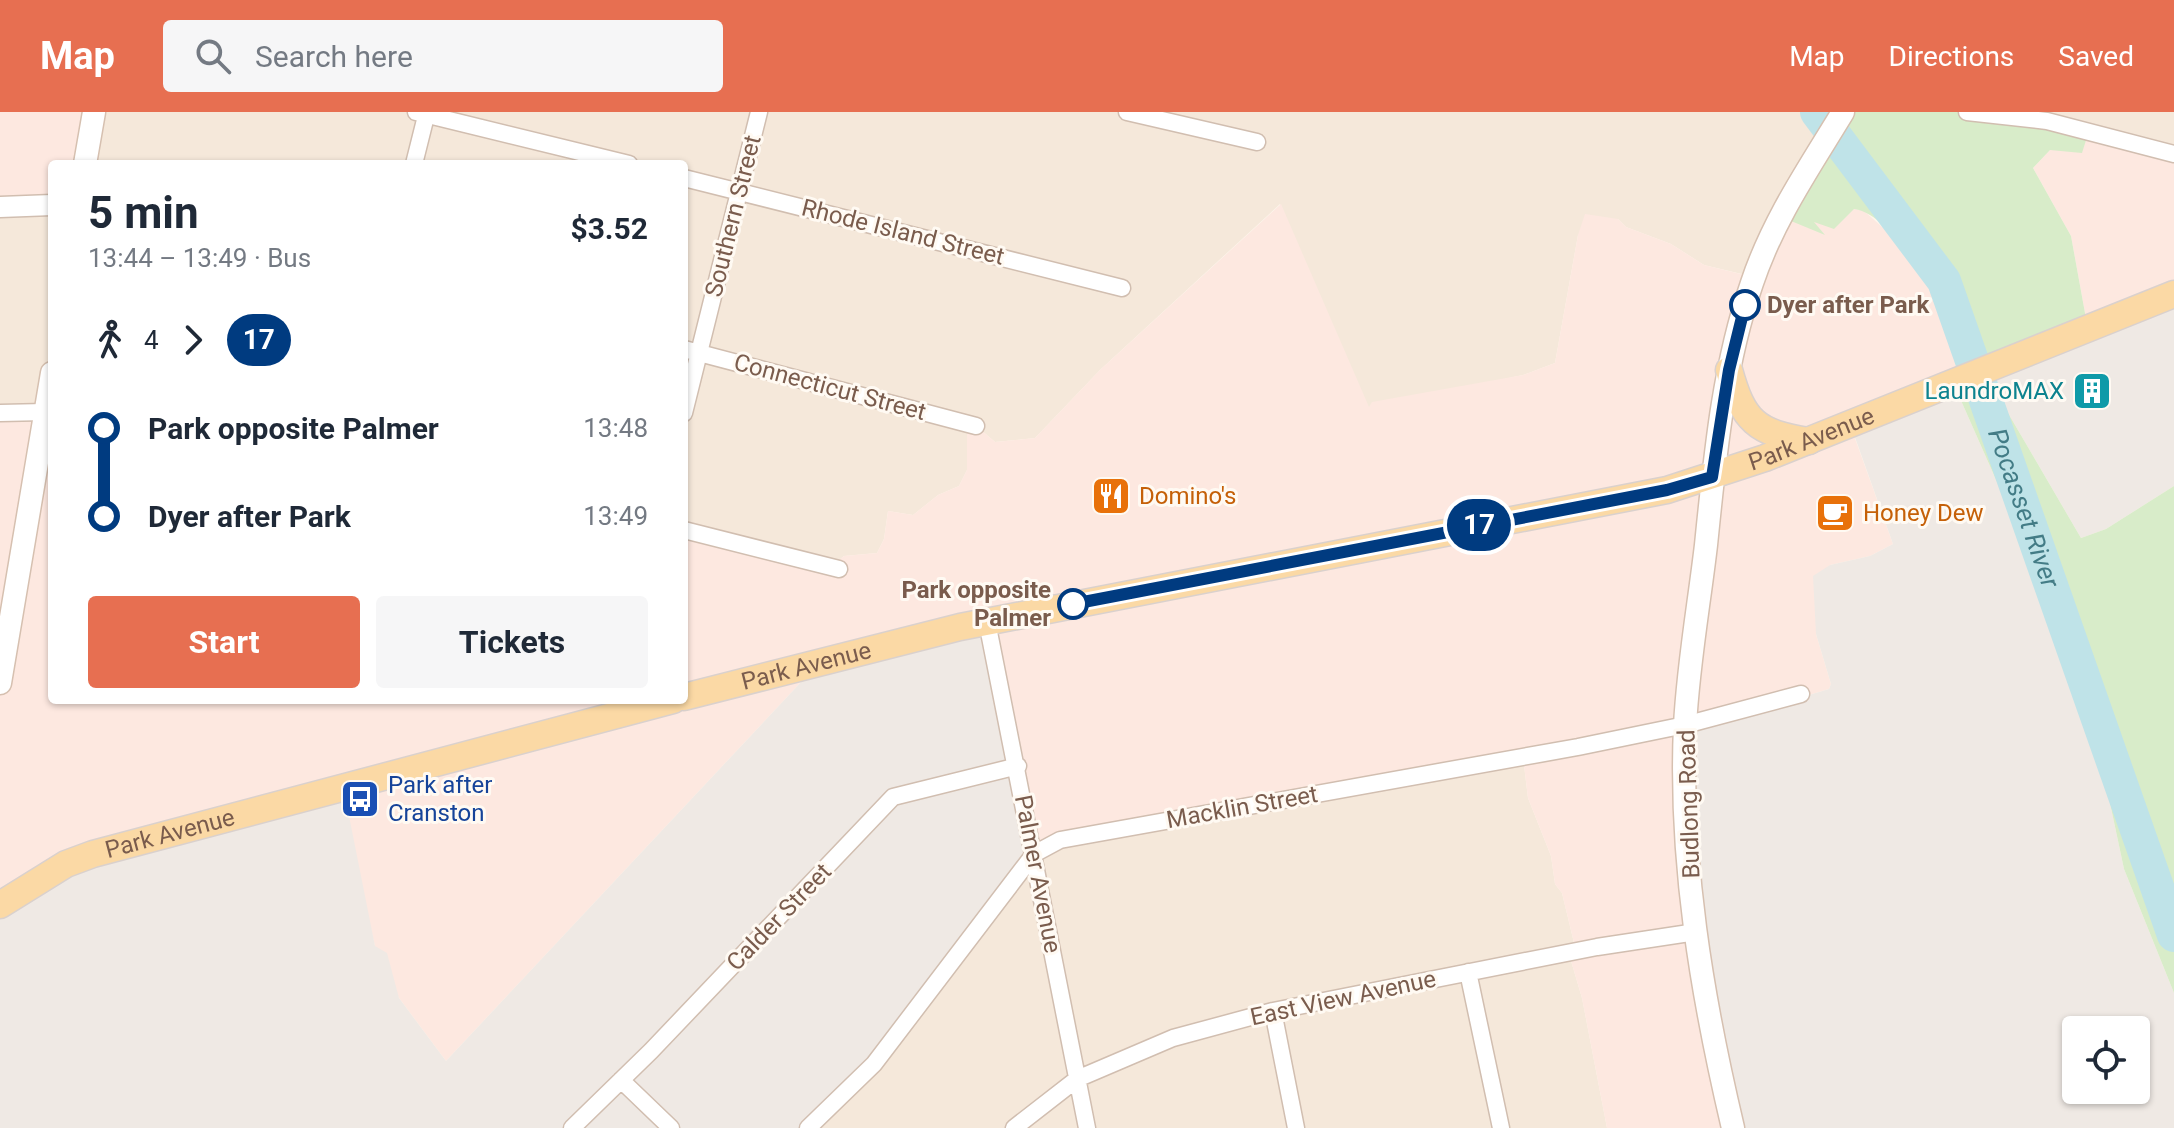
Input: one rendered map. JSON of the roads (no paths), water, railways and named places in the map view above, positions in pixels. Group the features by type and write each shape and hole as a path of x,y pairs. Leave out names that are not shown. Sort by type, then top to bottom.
{"main road":[{"path":"86,160 94,112"},
{"name":"Budlong Road","path":"1733,1128 1696,932 1684,806 1685,725 1712,477 1729,370 1753,280 1790,194 1843,112"},
{"name":"Park Avenue","path":"688,696 818,660 987,622 1667,490 1809,441 2174,294"},
{"path":"1729,370 1738,403 1753,423 1777,436 1809,441"},
{"path":"0,683 5,623 48,395"},
{"name":"Park Avenue","path":"0,905 66,864 93,854 613,708 643,704"}],"street":[{"name":"Southern Street","path":"688,378 691,351 759,112"},
{"path":"1127,112 1257,142"},
{"path":"1967,112 2047,121 2174,154"},
{"path":"415,160 423,113 613,160"},
{"name":"Rhode Island Street","path":"688,179 1122,288"},
{"path":"0,207 48,205"},
{"name":"Connecticut Street","path":"691,351 976,426"},
{"path":"0,413 45,412"},
{"path":"688,531 839,569"},
{"name":"Palmer Avenue","path":"987,622 1018,766 1087,1128"},
{"name":"Macklin Street","path":"808,1128 874,1064 1034,854 1060,840 1685,725 1801,694"},
{"name":"Calder Street","path":"572,1128 893,797 1018,766"},
{"name":"East View Avenue","path":"1014,1128 1077,1079 1173,1038 1273,1011 1468,972 1696,932"},
{"path":"1468,972 1501,1128"},
{"path":"1273,1011 1296,1128"},
{"path":"621,1080 671,1128"}],"waterway":[{"name":"Pocasset River","path":"1817,112 1944,281 2174,935"}],"place":[{"name":"Dyer after Park","path":"1745,305"},
{"name":"LaundroMAX","path":"2092,391"},
{"name":"Domino's","path":"1111,496"},
{"name":"Honey Dew","path":"1835,513"},
{"name":"Park opposite Palmer","path":"1073,604"},
{"name":"Park after Cranston","path":"360,799"}]}
